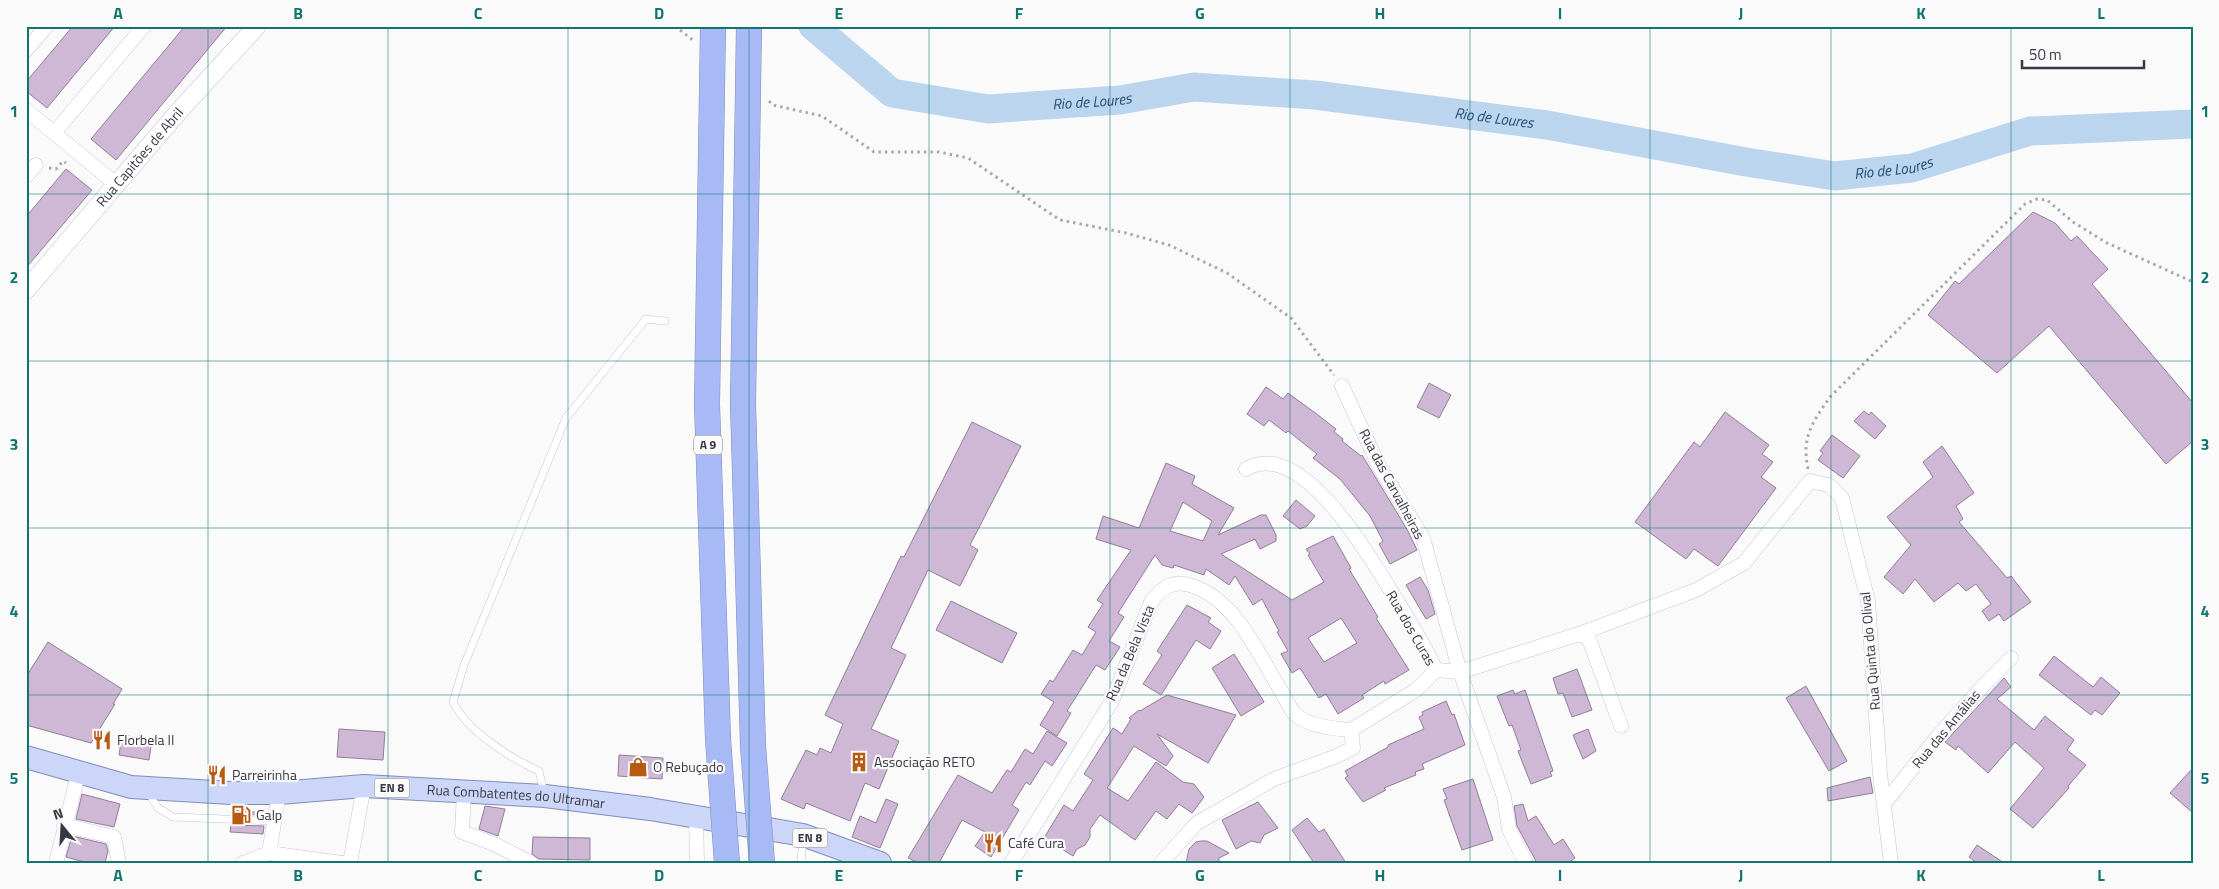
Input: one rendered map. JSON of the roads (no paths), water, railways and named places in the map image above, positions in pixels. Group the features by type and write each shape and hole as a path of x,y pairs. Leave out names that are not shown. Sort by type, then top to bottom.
{"highway":[{"path":"749,26 743,404 753,746 762,863"},
{"name":"A 9","path":"706,36 707,404 718,739 727,863"}],"main road":[{"name":"Rua Combatentes do Ultramar","path":"26,757 131,787 231,793 279,793 364,786 545,796 696,815 803,835"},
{"name":"EN 8","path":"803,835 880,863"}],"street":[{"path":"26,50 47,26"},
{"path":"54,133 144,26"},
{"name":"Rua Capitões de Abril","path":"26,290 116,184 257,26"},
{"path":"26,110 116,184"},
{"path":"26,176 36,165"},
{"name":"Rua das Carvalheiras","path":"1342,386 1379,466 1423,538 1460,672 1504,797 1509,829 1526,863"},
{"name":"Rua dos Curas","path":"1246,469 1255,464 1269,464 1286,468 1306,481 1336,509 1375,566 1424,644 1436,670 1416,690 1351,730"},
{"name":"Rua Quinta do Olival","path":"1579,634 1696,590 1744,563 1810,482 1829,485 1842,498 1868,601 1884,804 1891,863"},
{"name":"Rua da Bela Vista","path":"1011,863 1112,701 1151,602 1159,592 1170,584 1186,584 1208,592 1238,621 1296,716 1327,728 1351,730"},
{"path":"1436,670 1460,672 1579,634 1589,639 1621,726"},
{"name":"Rua das Amálias","path":"1884,804 1945,728 1984,684 2011,658"},
{"path":"1161,863 1198,823 1274,779 1337,756 1353,748 1351,730"},
{"path":"56,863 64,824 79,771"},
{"path":"350,863 364,786"},
{"path":"269,853 279,793"},
{"path":"464,793 462,832 494,844 530,863"},
{"path":"696,815 697,863"},
{"path":"64,824 114,837 119,863"},
{"path":"243,863 269,853 342,863"}],"lane":[{"path":"545,796 539,771 513,760 459,715 453,702 464,665 566,418 646,319 665,321"},
{"path":"146,787 158,808 173,817 274,820"},
{"path":"801,863 803,835"}],"waterway":[{"name":"Rio de Loures","path":"813,26 892,93 988,109 1120,100 1194,87 1315,95 1547,125 1746,162 1835,176 1912,168 2030,131 2193,124"}],"place":[{"name":"Florbela II","path":"102,740"},
{"name":"Associação RETO","path":"859,762"},
{"name":"O Rebuçado","path":"638,767"},
{"name":"Parreirinha","path":"217,775"},
{"name":"Galp","path":"241,815"},
{"name":"Café Cura","path":"993,843"}]}
